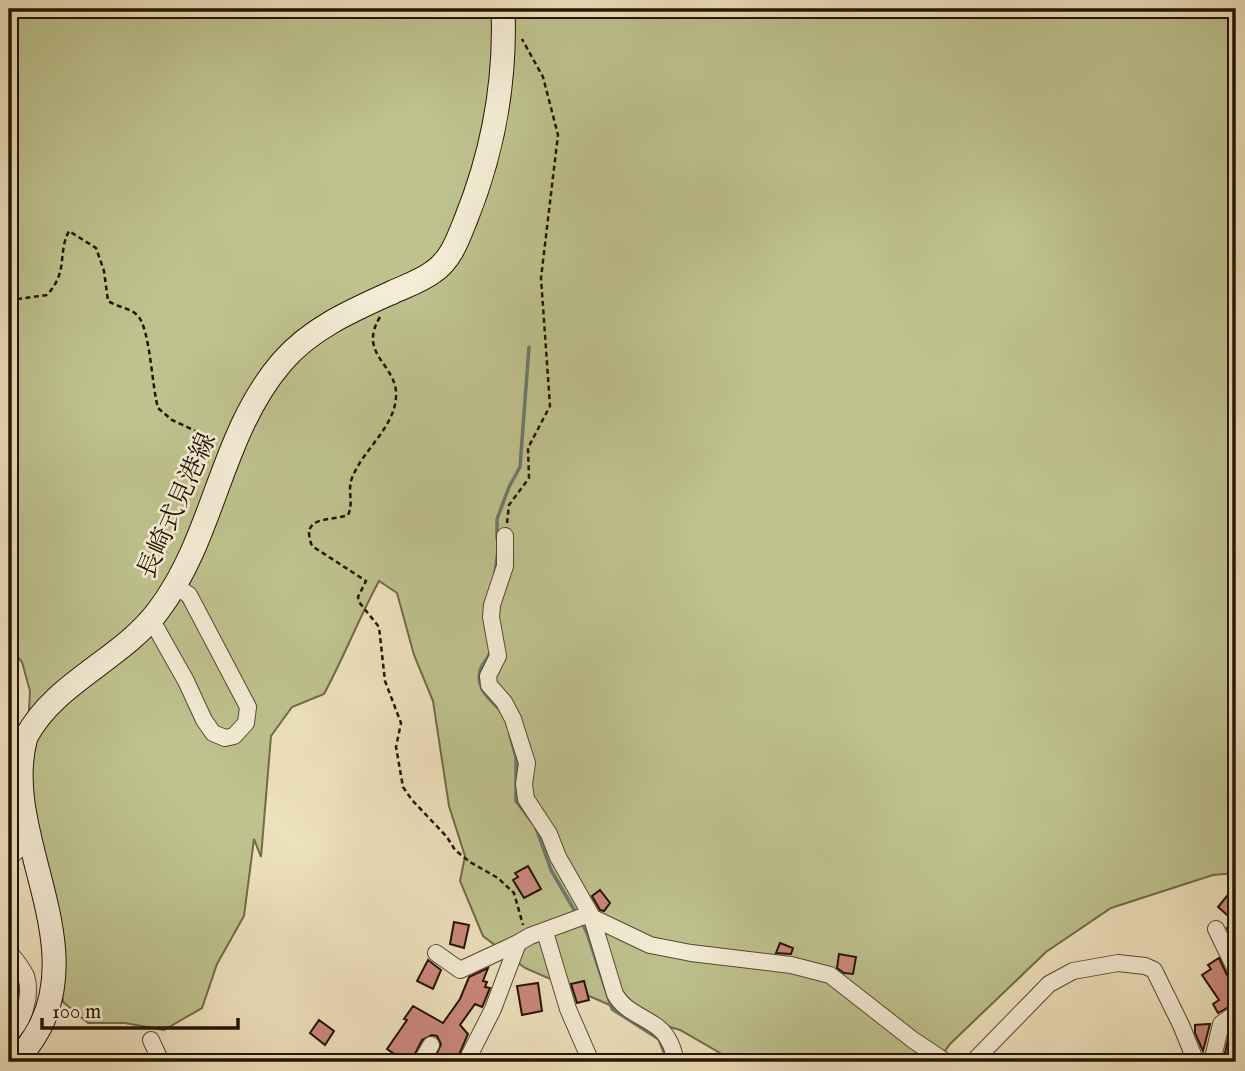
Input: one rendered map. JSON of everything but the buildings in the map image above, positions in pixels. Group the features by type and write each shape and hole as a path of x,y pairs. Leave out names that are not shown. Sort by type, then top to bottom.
{"main road":[{"name":"長崎式見港線","path":"13,1062 35,1037 45,1016 51,987 48,935 16,852 15,783 19,756 27,737 47,707 125,646 151,619 174,585 199,535 249,409 264,383 285,359 305,339 329,324 433,272 453,251 477,191 496,121 501,77 503,12"}],"street":[{"path":"505,536 505,565 492,605 491,617 498,656 488,676 489,685 504,702 521,739 527,763 524,784 526,799 550,834 620,1003 663,1032 669,1040 676,1062"},
{"path":"151,619 186,681 204,720 218,736 234,736 246,723 248,707 189,595 174,585"},
{"path":"436,953 460,970 521,941 584,917 650,945 691,953 791,965 830,975 913,1041 946,1062"},
{"path":"1216,929 1236,970"},
{"path":"545,932 568,1009 591,1062"},
{"path":"467,1062 493,1009 521,941"},
{"path":"9,952 25,974 28,988 19,1025 9,1035"},
{"path":"973,1062 1049,984 1073,971 1118,963 1145,966 1154,970 1196,1062"},
{"path":"1212,1062 1222,1024 1236,1013"},
{"path":"151,1040 161,1062"},
{"path":"421,1062 431,1045"}],"path":[{"path":"503,12 526,44 543,77 558,135 541,278 550,406 528,448 529,478 509,505 505,536"},
{"path":"9,296 18,299 47,295 55,286 64,263 64,242 69,231 96,248 104,271 108,301 136,313 145,326 158,408 172,421 232,449"},
{"path":"396,290 378,321 372,338 396,389 391,414 351,479 348,493 352,503 348,515 313,523 308,536 312,546 366,581 358,597 379,627 385,681 401,723 396,747 403,787 447,837 455,850 498,878 514,893 519,905 521,941"}],"green space":[{"path":"9,9 1236,9 1236,873 1213,875 1111,908 1046,952 950,1044 937,1062 728,1062 720,1053 680,1030 637,1017 525,968 483,936 460,881 465,856 449,806 433,701 414,655 397,593 379,581 324,694 292,707 271,736 261,857 254,839 244,916 217,964 202,1008 164,1030 125,1023 88,1023 63,1002 51,907 26,768 30,691 22,662 9,647"}],"waterway":[{"path":"497,539 497,519 520,467 529,347"},
{"path":"495,574 498,550"},
{"path":"490,653 481,668 479,680 483,691 499,709"},
{"path":"510,735 516,757 516,801 532,822"},
{"path":"536,828 551,870 576,913"},
{"path":"582,923 612,1009 659,1039 668,1062"}]}
